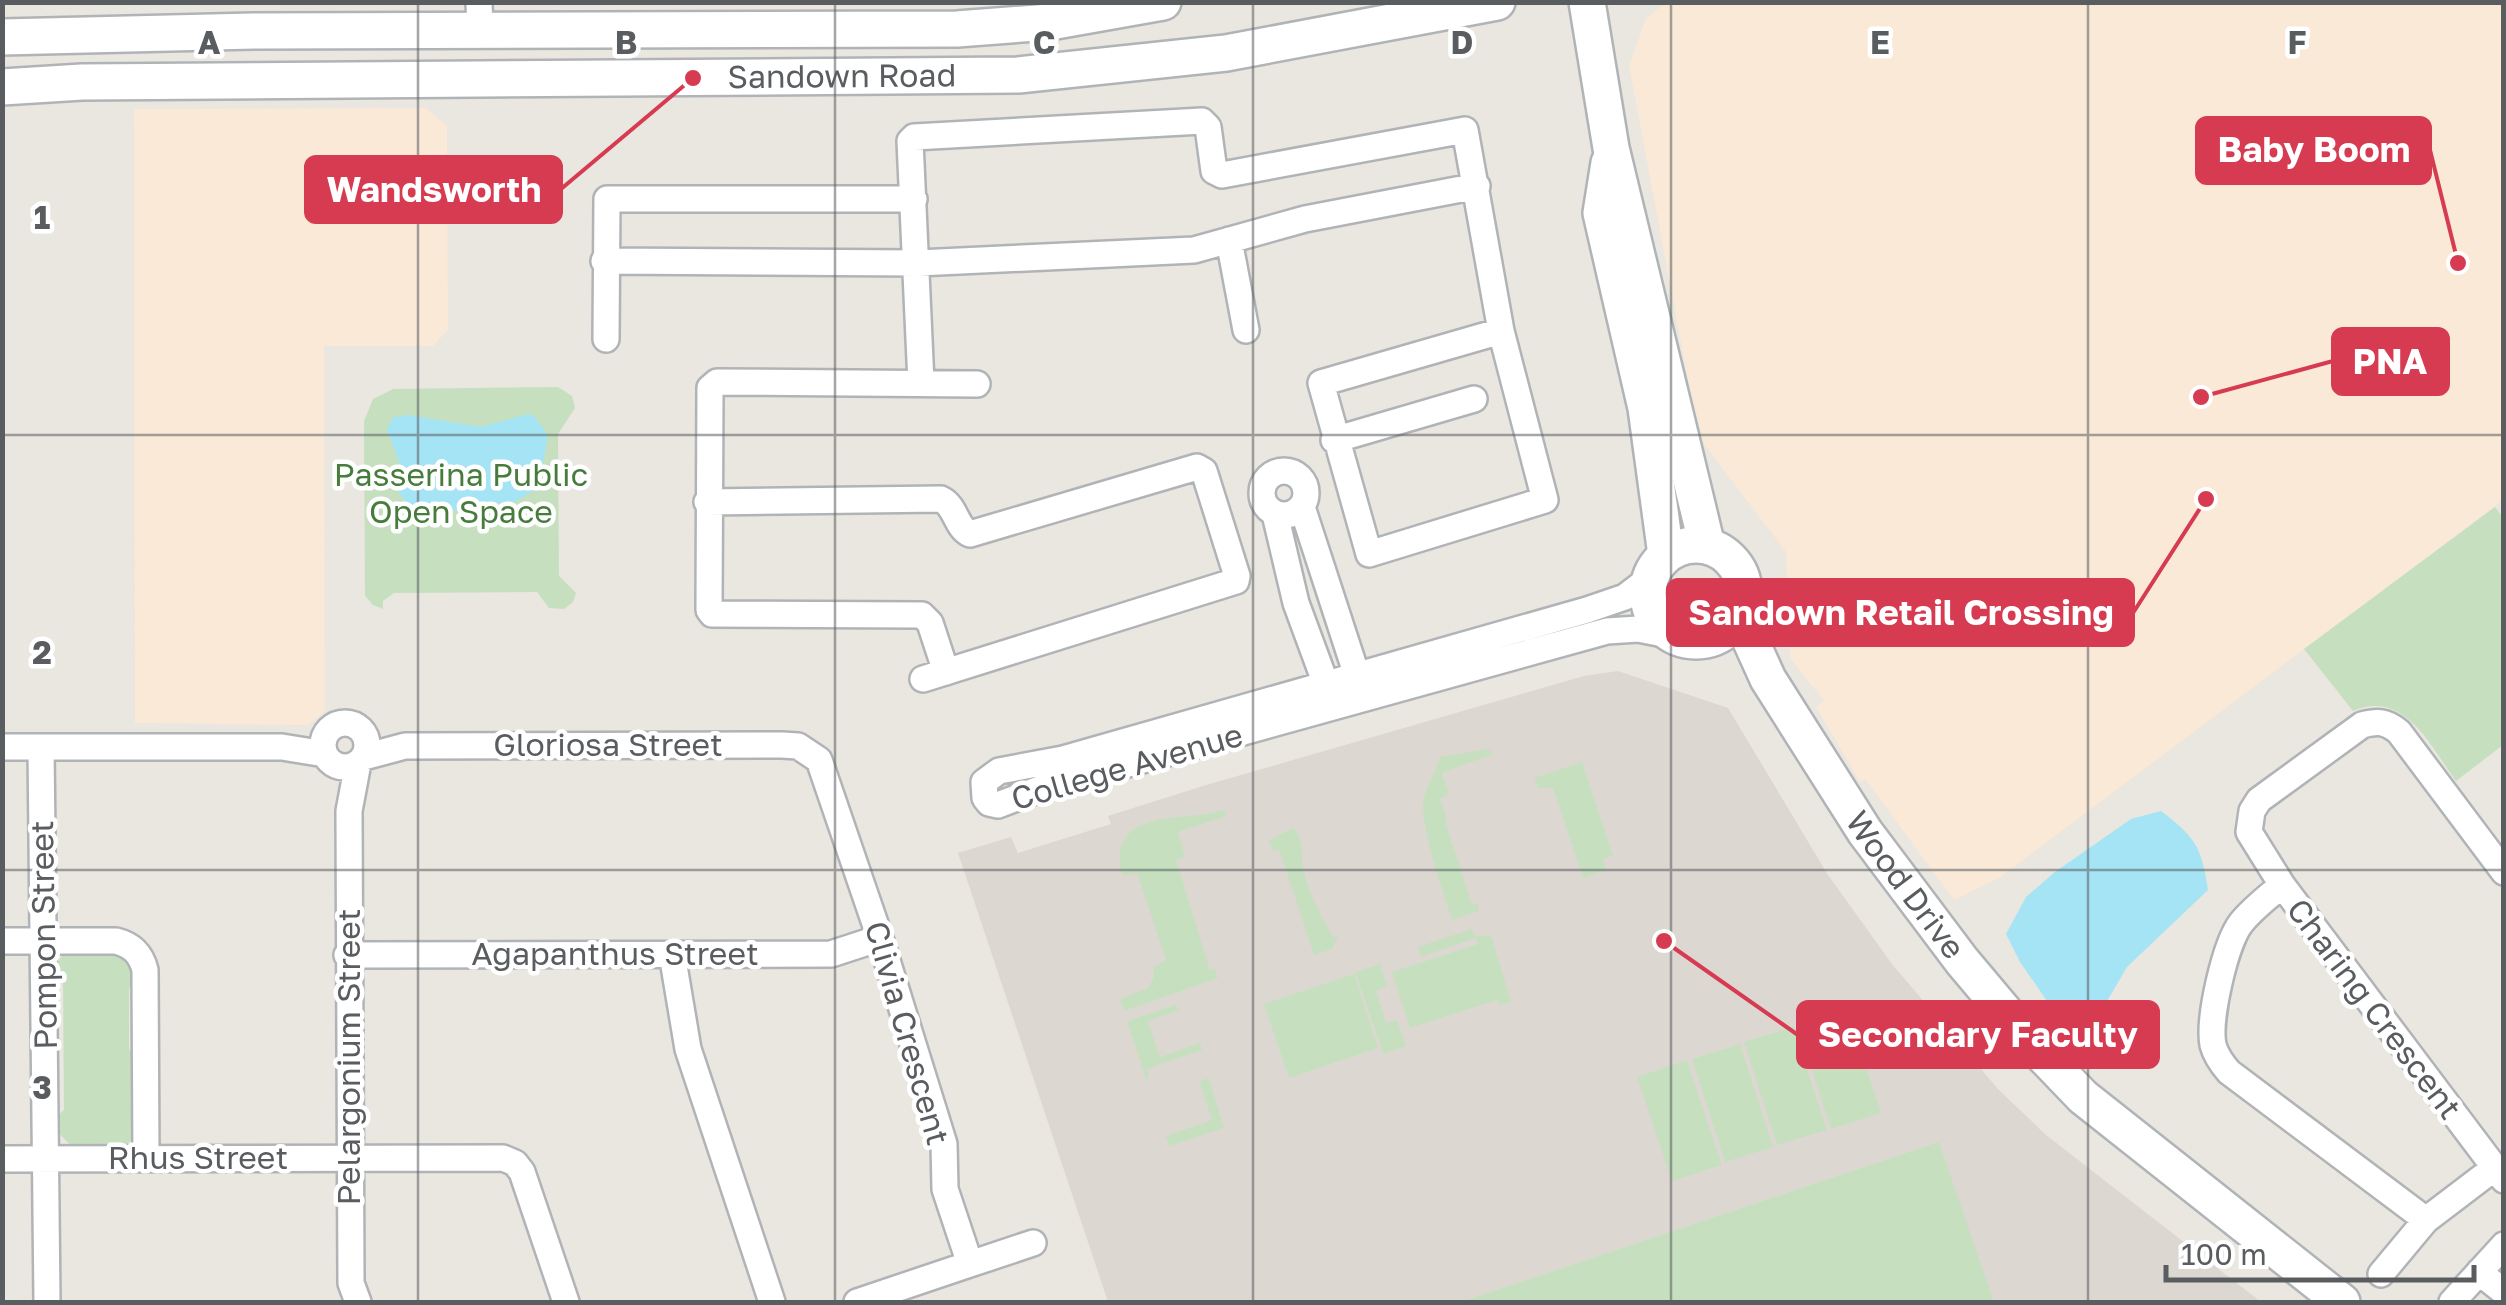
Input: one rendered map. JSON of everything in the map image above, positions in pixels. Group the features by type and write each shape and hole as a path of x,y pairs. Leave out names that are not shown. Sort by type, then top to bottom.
{"main road":[{"name":"Sandown Road","path":"2,37 480,17 957,29 1050,22 1163,2"},
{"name":"Sandown Road","path":"2,87 101,82 1018,75 1187,59 1497,2"},
{"path":"1587,2 1611,148 1706,546"},
{"path":"1611,148 1601,212 1646,408 1658,566 1648,595 1651,612 1658,624 1691,638 1725,632 1739,615 1744,592 1739,572 1722,553 1706,546 1689,546 1658,566"},
{"name":"Wood Drive","path":"1739,615 1768,679 1865,832 1962,961 2031,1044 2083,1098 2342,1302"},
{"name":"Wood Drive","path":"1691,638 1768,679"}],"street":[{"path":"921,384 910,141 914,137 1202,121 1208,127 1214,171 1222,174 1462,129 1467,133 1501,330 1545,497 1543,502 1369,554 1321,383 1501,330"},
{"path":"604,261 918,263 1194,250 1305,219 1477,186"},
{"path":"606,339 604,203 611,198 914,199"},
{"path":"1229,240 1246,330"},
{"path":"707,502 941,499 970,534 1197,467 1204,471 1237,576 1232,584 935,676 930,623 922,615 712,614 707,502 712,384 977,384"},
{"path":"1334,440 1474,399"},
{"path":"1330,696 1296,603 1269,505 1265,481 1277,472 1298,475 1360,687"},
{"path":"1217,510 1269,505 1290,515 1304,497 1346,478"},
{"name":"College Avenue","path":"1330,696 999,771 984,782 985,798 989,804 998,805 1045,787 1360,687 1612,603 1632,593 1658,566"},
{"name":"College Avenue","path":"1360,687 1607,631 1638,629 1691,638"},
{"name":"Charing Crescent","path":"2498,1174 2282,885 2249,832 2252,811 2259,800 2362,725 2379,721 2399,732 2504,872"},
{"name":"Gloriosa Street","path":"2,747 282,747 345,751 406,746 782,744 810,751"},
{"name":"Pompon Street","path":"41,746 47,1302"},
{"name":"Pelargonium Street","path":"345,751 351,1284 358,1302"},
{"name":"Clivia Crescent","path":"810,751 820,760 832,788 880,938 944,1144 945,1189 970,1264"},
{"name":"Charing Crescent","path":"2282,885 2241,923 2232,937 2212,1028 2219,1060 2229,1072 2426,1220"},
{"name":"Agapanthus Street","path":"347,955 831,954 880,938"},
{"path":"2,941 116,941 131,947 141,958 145,970 146,1158"},
{"path":"672,954 688,1048 772,1302"},
{"name":"Rhus Street","path":"2,1159 497,1158 515,1163 522,1172 566,1302"},
{"path":"2381,1274 2426,1220 2498,1174"},
{"path":"857,1302 1032,1243"},
{"path":"2452,1302 2504,1245"},
{"path":"2479,1272 2504,1292"}],"shaded area":[{"path":"1666,3 2503,3 2503,500 1999,878 1954,900 1865,779 1860,782 1816,707 1824,701 1790,658 1786,552 1704,444 1688,380 1629,66 1646,18"},
{"path":"426,108 447,126 448,330 433,346 324,346 325,711 308,725 135,723 134,109"},
{"path":"1618,671 1728,708 1828,875 1892,964 1998,1089 2046,1135 2261,1302 1108,1302 958,853 1011,837 1018,853 1111,824 1108,816 1203,786 1584,676"}],"green space":[{"name":"Passerina Public Open Space","path":"558,387 572,396 575,408 558,434 559,576 576,593 573,602 564,609 549,608 537,592 394,593 383,601 383,609 373,605 365,596 364,421 373,399 393,389"},
{"path":"2495,507 2504,519 2503,745 2456,781 2426,738 2402,714 2371,706 2353,711 2304,649"},
{"path":"1488,749 1493,754 1442,773 1449,795 1440,799 1445,821 1472,905 1478,904 1479,911 1452,920 1429,844 1424,797 1440,757"},
{"path":"1582,762 1613,856 1603,859 1606,870 1583,878 1553,788 1538,788 1534,778"},
{"path":"1224,810 1226,816 1178,832 1185,856 1176,860 1210,970 1215,969 1218,978 1124,1011 1120,999 1148,988 1154,977 1153,967 1166,960 1137,873 1121,873 1120,852 1126,837 1153,821"},
{"path":"1293,828 1300,840 1311,894 1333,937 1338,936 1332,949 1314,955 1279,849 1273,851 1269,840"},
{"path":"1472,929 1475,936 1491,935 1511,1002 1499,1005 1497,1000 1410,1028 1392,972 1478,944 1476,938 1421,957 1418,947"},
{"path":"74,950 127,955 136,982 129,989 129,1049 137,1057 135,1136 125,1147 72,1147 56,1130 56,1117 64,1110 63,984 55,976 60,959"},
{"path":"1380,964 1387,986 1376,991 1386,1023 1397,1020 1406,1046 1383,1054 1355,972"},
{"path":"1354,974 1378,1048 1289,1078 1264,1004"},
{"path":"1175,1005 1180,1010 1148,1021 1160,1057 1200,1043 1202,1050 1147,1069 1146,1079 1127,1021"},
{"path":"1847,1009 1881,1113 1831,1129 1797,1025"},
{"path":"1793,1027 1827,1130 1777,1145 1744,1042"},
{"path":"1740,1044 1773,1147 1725,1162 1692,1059"},
{"path":"1687,1060 1722,1165 1672,1181 1637,1077"},
{"path":"1209,1078 1224,1128 1169,1146 1166,1136 1212,1120 1199,1081"},
{"path":"1939,1142 1994,1302 1461,1302"}],"water":[{"path":"528,414 548,435 539,488 514,502 474,505 460,511 422,508 406,503 392,482 402,470 387,430 392,418 408,415 481,427"},
{"path":"2161,811 2195,844 2208,890 2127,967 2106,1003 2085,1014 2047,1001 2006,934 2026,897 2131,819"}],"place":[{"name":"Wandsworth","path":"693,78"},
{"name":"Baby Boom","path":"2458,263"},
{"name":"PNA","path":"2201,397"},
{"name":"Sandown Retail Crossing","path":"2206,499"},
{"name":"Secondary Faculty","path":"1664,941"}]}
